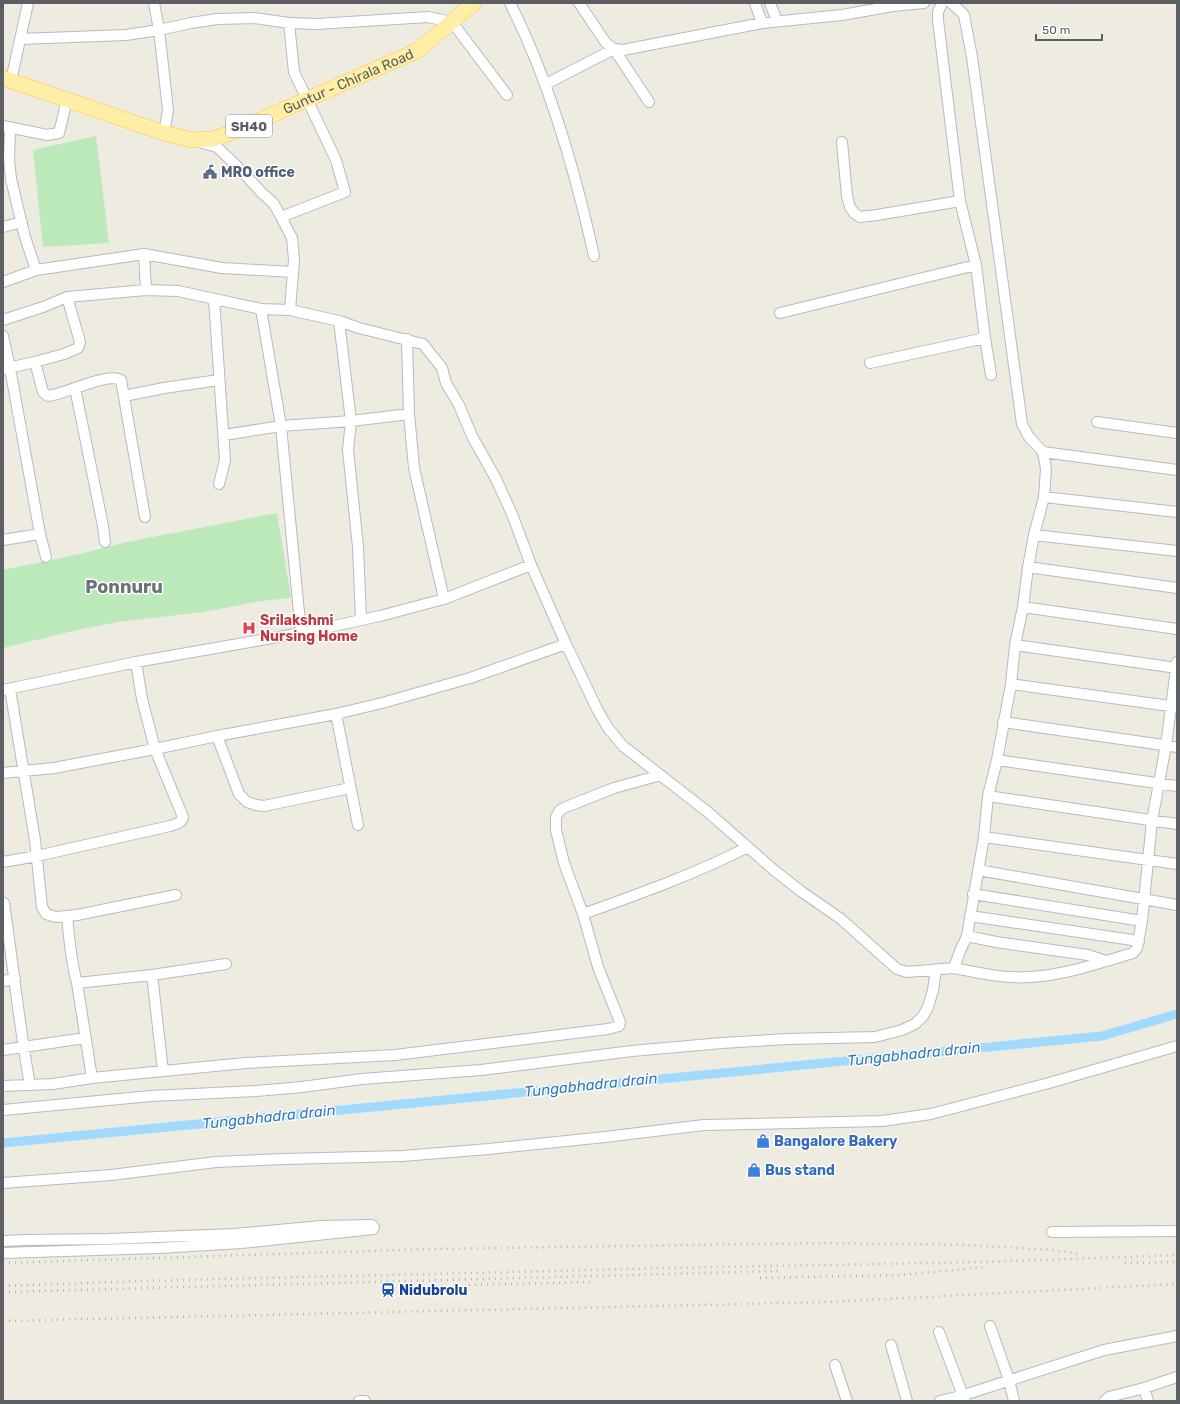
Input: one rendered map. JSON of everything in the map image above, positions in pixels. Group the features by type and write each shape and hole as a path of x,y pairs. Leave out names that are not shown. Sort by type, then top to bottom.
{"main road":[{"name":"Guntur - Chirala Road","path":"7,80 164,132 192,140 213,139 233,132 417,51 474,3"}],"street":[{"path":"7,80 20,39 28,3"},
{"path":"154,3 159,30 168,110 164,132"},
{"path":"510,3 524,31 546,84 583,206 594,256"},
{"path":"579,3 606,43 614,49 649,102"},
{"path":"754,3 762,23"},
{"path":"770,3 777,22"},
{"path":"546,84 614,49 623,50 762,23 924,3"},
{"path":"942,3 938,12 938,20 960,201 976,265 985,338 992,375"},
{"path":"954,6 964,15 972,57 1022,424 1029,437 1043,452 1046,469 1044,497 1034,535 1028,567 1015,645 1011,684 997,760 988,796 984,837 970,916 966,936 954,968"},
{"path":"20,39 126,35 217,19 254,18 289,23 317,24 428,17 452,22 506,95"},
{"path":"281,217 345,192 336,160 294,72 289,23"},
{"path":"36,270 25,237 11,179 6,127 47,135 59,133 67,100"},
{"path":"192,140 217,148 274,204 292,238 294,260 290,310"},
{"path":"842,142 847,196 854,213 860,217 960,201"},
{"path":"3,227 22,222"},
{"path":"3,282 36,270 144,254 222,268 293,272"},
{"path":"144,254 146,290"},
{"path":"780,314 976,265"},
{"path":"3,320 43,307 67,297 146,290 178,291 261,309 290,310 339,321 386,336 407,339 423,344 442,368 446,383 459,405 472,436 496,479 512,514 531,565 566,644 596,709 608,728 623,746 709,813 802,892 841,919 896,969 907,972 954,968 1002,976 1031,977 1076,970 1133,953 1138,948 1152,821 1174,707 1177,666 1015,645"},
{"path":"7,369 75,350 80,344 67,297"},
{"path":"214,299 225,460 219,484"},
{"path":"261,309 281,426 301,633"},
{"path":"339,321 351,421 348,450 358,547 361,620"},
{"path":"3,336 7,369 40,534 46,557"},
{"path":"870,363 985,338"},
{"path":"407,339 409,414 414,468 444,599"},
{"path":"35,362 43,392 48,396 103,379 116,377 121,380 145,517"},
{"path":"124,396 164,388 219,380"},
{"path":"75,388 105,542"},
{"path":"224,435 281,426 351,421 409,414"},
{"path":"1097,422 1177,433"},
{"path":"1043,452 1177,470"},
{"path":"1044,497 1177,512"},
{"path":"3,540 40,534"},
{"path":"1034,535 1177,551"},
{"path":"176,895 95,912 67,916 51,916 46,914 43,910 37,856 24,771 7,689 136,662 301,633 380,616 444,599 531,565"},
{"path":"1028,567 1177,588"},
{"path":"1022,607 1177,629"},
{"path":"3,773 54,768 336,714 382,703 470,678 566,644"},
{"path":"3,862 37,856 180,823 183,817 155,749 142,699 136,662"},
{"path":"1011,684 1174,707"},
{"path":"336,714 358,825"},
{"path":"1004,722 1177,747"},
{"path":"217,736 239,794 247,802 264,806 350,788"},
{"path":"997,760 1177,786"},
{"path":"3,1086 53,1084 92,1078 245,1063 395,1056 615,1028 619,1026 620,1022 598,967 583,914 564,863 556,830 556,817 560,810 614,788 661,775"},
{"path":"988,796 1177,824"},
{"path":"984,837 1177,864"},
{"path":"583,914 656,888 715,864 748,847"},
{"path":"978,870 1177,905"},
{"path":"973,894 1142,921"},
{"path":"4,903 30,1085"},
{"path":"67,916 73,971 77,983 92,1078"},
{"path":"970,916 1139,941"},
{"path":"966,936 996,942 1088,955 1106,961"},
{"path":"77,983 152,975 226,964"},
{"path":"3,1110 151,1096 256,1091 302,1087 362,1079 481,1070 632,1051 715,1044 787,1039 875,1037 902,1030 915,1024 923,1016 929,1001 934,970"},
{"path":"152,975 163,1071"},
{"path":"3,981 15,979"},
{"path":"3,1050 85,1038"},
{"path":"3,1183 111,1175 216,1162 284,1158 402,1156 442,1153 605,1137 704,1125 882,1122 931,1114 1049,1083 1177,1046"},
{"path":"3,1241 240,1238 373,1229 374,1227 372,1225 321,1226 240,1238 159,1248 3,1253"},
{"path":"1052,1232 1177,1231"},
{"path":"96,1250 97,1239"},
{"path":"17,1253 18,1240"},
{"path":"990,1326 1014,1401"},
{"path":"940,1332 965,1398"},
{"path":"940,1401 965,1398 1008,1380 1104,1350 1177,1336"},
{"path":"891,1345 907,1401"},
{"path":"835,1365 847,1401"},
{"path":"1106,1401 1109,1397 1144,1388 1177,1377"},
{"path":"1144,1388 1148,1401"},
{"path":"359,1401 365,1401"}],"green space":[{"path":"96,136 109,243 43,247 33,150"},
{"path":"277,513 291,598 261,601 204,612 117,622 3,648 3,570 80,554 127,542"}],"waterway":[{"name":"Tungabhadra drain","path":"3,1143 1102,1036 1177,1014"}],"railway":[{"path":"3,1263 431,1249 823,1243 968,1245 1051,1250 1080,1254"},
{"path":"3,1286 142,1281 712,1267 986,1262 1177,1255"},
{"path":"1125,1263 1177,1262"},
{"path":"760,1278 900,1275 986,1267"},
{"path":"3,1292 779,1271"},
{"path":"469,1285 592,1282"},
{"path":"3,1321 827,1302 1177,1284"}],"place":[{"name":"MRO office","path":"210,172"},
{"name":"Srilakshmi Nursing Home","path":"249,628"},
{"name":"Bangalore Bakery","path":"763,1141"},
{"name":"Bus stand","path":"754,1170"},
{"name":"Nidubrolu","path":"388,1290"}],"district":[{"name":"Ponnuru","path":"124,587"}]}
